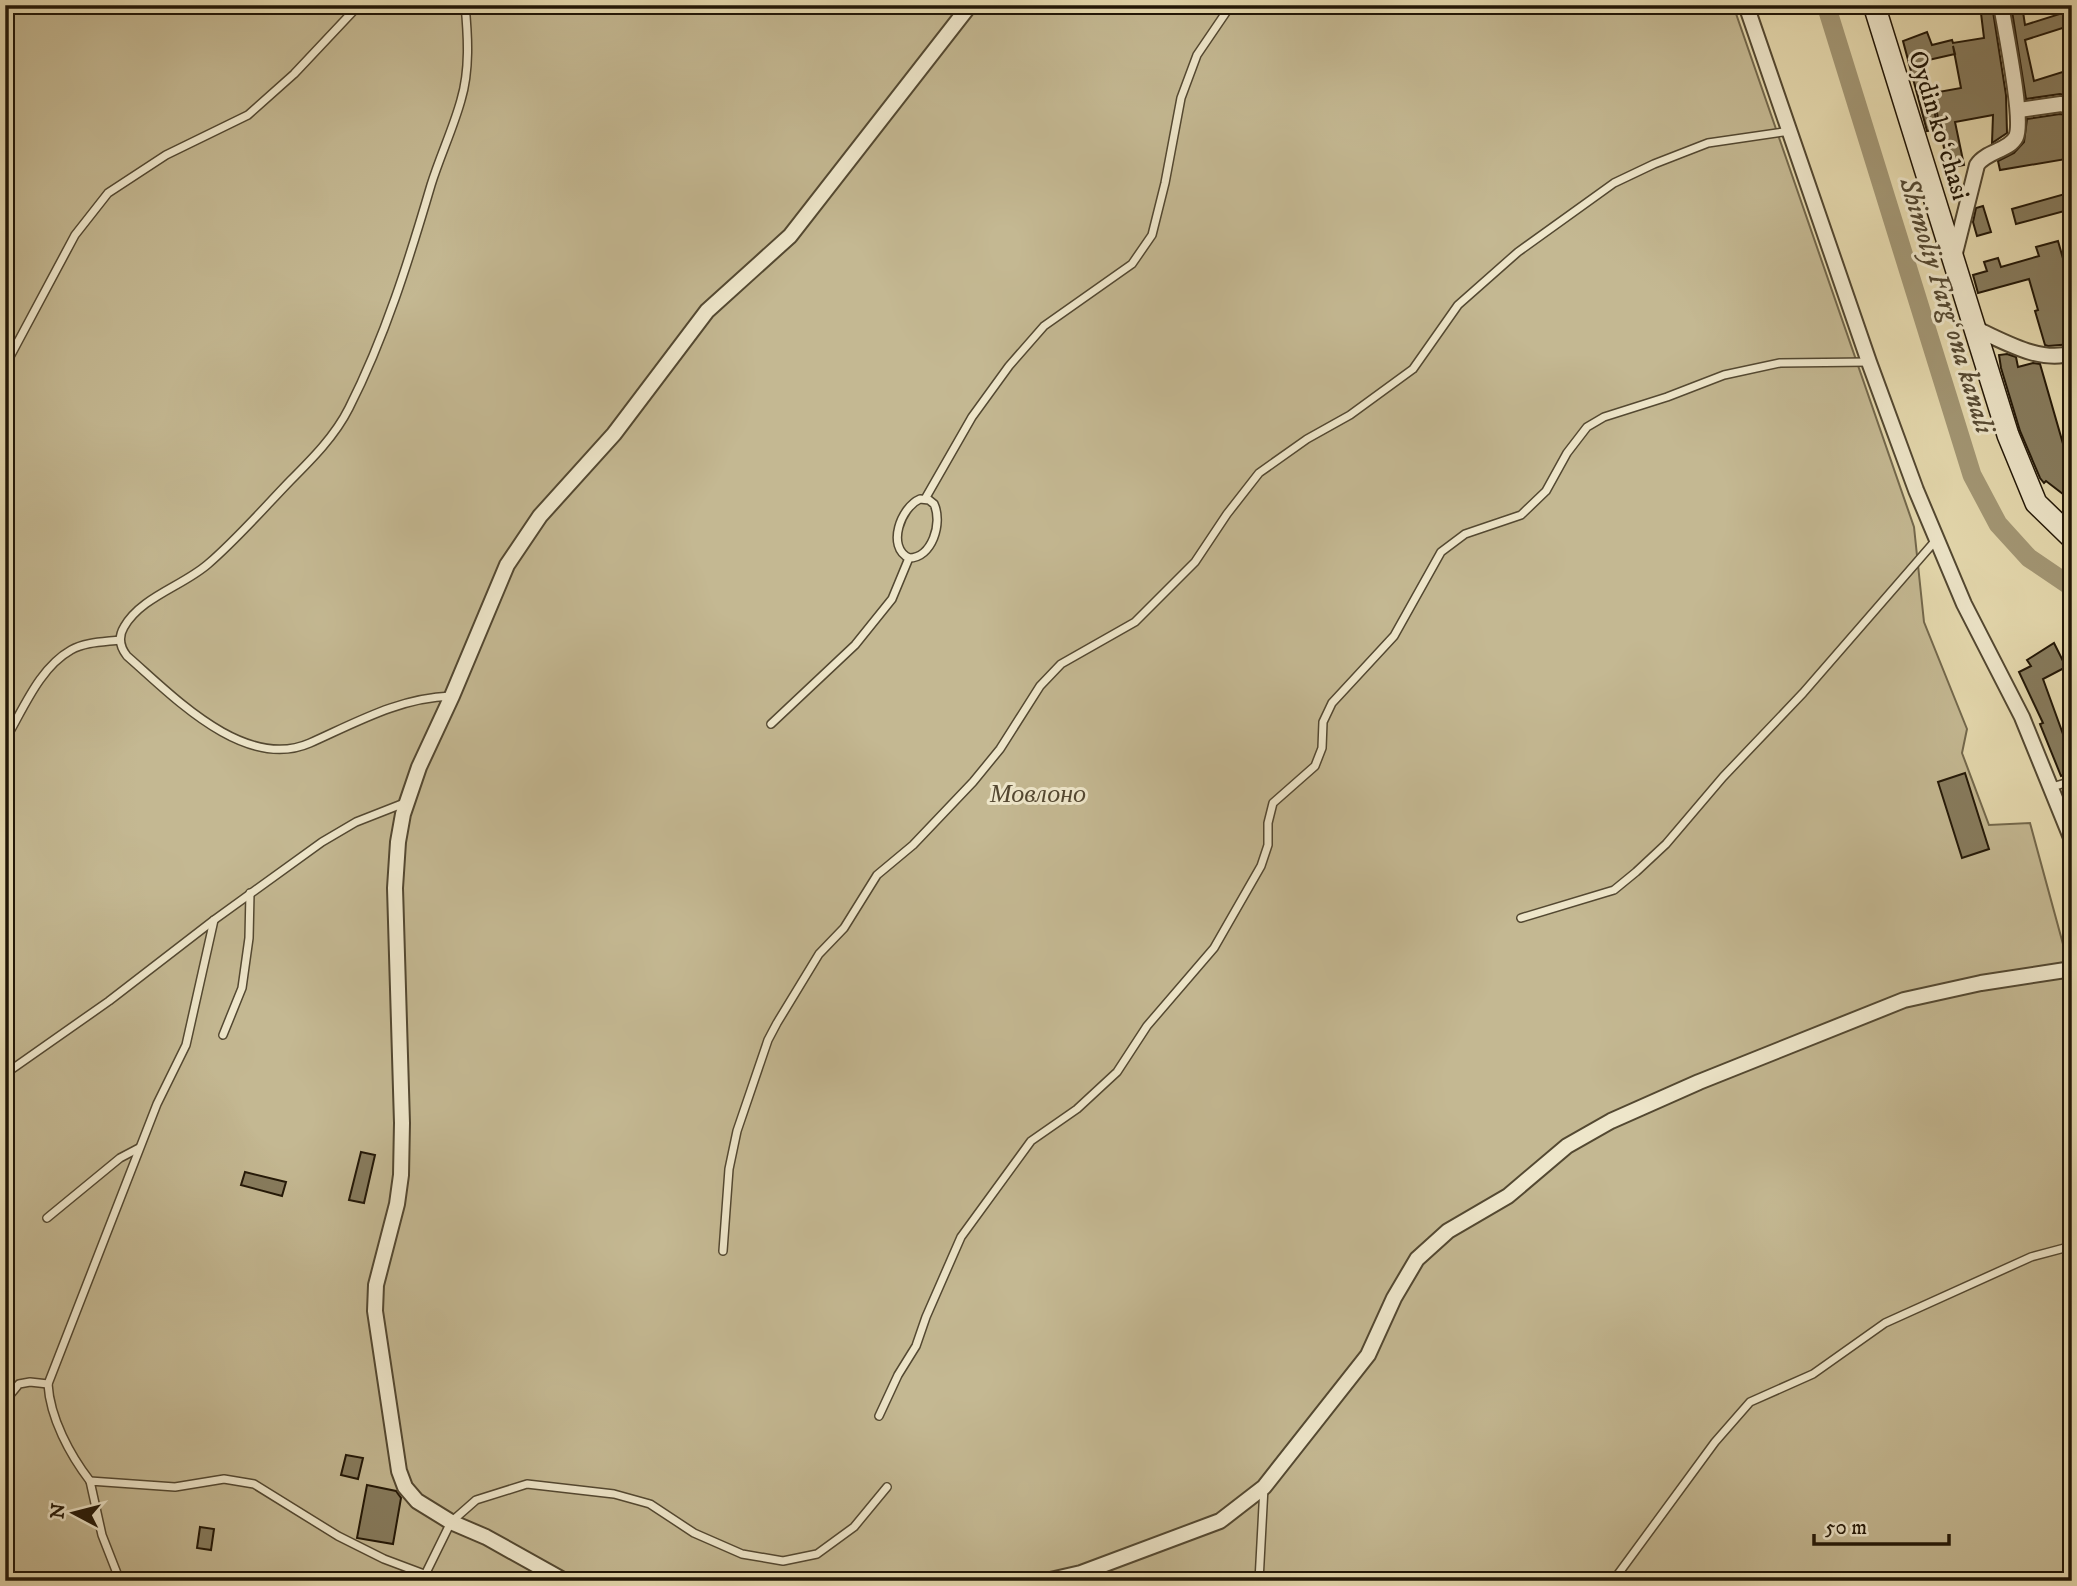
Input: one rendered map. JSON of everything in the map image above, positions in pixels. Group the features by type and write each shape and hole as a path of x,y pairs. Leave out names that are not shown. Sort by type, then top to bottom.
{"street":[{"path":"565,1581 486,1537 451,1522 417,1500 405,1487 399,1471 374,1311 376,1285 397,1204 401,1175 395,888 398,842 407,801 507,565 540,516 614,434 707,312 790,236 970,5"},
{"path":"1746,5 1916,491 1964,604 2022,718 2072,840"},
{"name":"Oydin koʻchasi","path":"1874,5 2008,435 2036,503 2072,538"},
{"path":"1953,262 1977,165 1981,158 2016,138 2019,110 2001,5"},
{"path":"2019,110 2061,104 2072,107"},
{"path":"1974,328 2048,356 2072,353"},
{"path":"1046,1581 1082,1573 1220,1521 1264,1486 1368,1355 1394,1298 1417,1259 1448,1231 1507,1196 1567,1146 1611,1121 1687,1087 1904,1000 1981,983 2072,970"}],"lane":[{"path":"5,366 75,234 108,193 166,155 248,115 294,74 359,5"},
{"path":"452,696 403,702 356,720 306,744 276,749 261,748 246,744 199,719 127,656 120,646 120,640 131,617 206,565 274,498 324,447 349,409 403,278 436,170 462,99 467,69 465,5"},
{"path":"925,499 972,417 1009,366 1044,326 1132,264 1152,234 1181,98 1197,55 1231,5"},
{"path":"723,1251 729,1170 737,1131 768,1040 777,1023 820,954 844,928 877,875 913,845 973,782 1000,749 1040,686 1061,664 1135,622 1195,562 1259,473 1307,439 1350,415 1413,369 1458,305 1518,252 1614,183 1654,164 1708,143 1790,131"},
{"path":"879,1416 898,1375 916,1346 961,1237 1031,1141 1077,1109 1117,1072 1147,1026 1214,948 1261,866 1268,845 1268,823 1273,803 1315,766 1322,748 1323,722 1332,703 1394,636 1441,552 1465,534 1521,515 1546,491 1567,453 1587,427 1604,417 1724,375 1780,363 1869,362"},
{"path":"925,499 937,509 935,530 930,547 918,557 909,558 901,552 898,541 902,517 913,502 925,499"},
{"path":"1521,918 1614,890 1666,845 1723,777 1803,693 1937,539"},
{"path":"771,724 855,645 892,599 909,558"},
{"path":"5,740 46,670 71,650 88,644 120,640"},
{"path":"2052,787 2072,781"},
{"path":"5,1074 109,1001 312,848 356,822 407,801"},
{"path":"223,1035 242,988 249,939 250,893"},
{"path":"121,1581 102,1535 90,1482 75,1462 49,1402 48,1384 157,1104 186,1045 214,920"},
{"path":"47,1218 120,1158 140,1148"},
{"path":"1613,1581 1715,1442 1750,1402 1813,1374 1885,1323 2031,1257 2072,1246"},
{"path":"5,1401 19,1384 48,1384"},
{"path":"90,1482 175,1487 224,1479 254,1485 338,1536 423,1578 451,1522 476,1500 527,1484 614,1494 650,1504 694,1533 742,1553 783,1561 817,1553 854,1527 887,1487"},
{"path":"1259,1581 1264,1486"}],"green space":[{"name":"Мовлоно","path":"5,5 1733,5 1914,527 1924,622 1967,729 1962,753 1989,825 2030,823 2066,955 2072,958 2072,1581 5,1581"}],"building":[{"path":"1980,5 1992,5 2006,95 2007,133 1992,143 1993,115 1955,122 1964,165 1948,168 1933,93 1961,88 1955,54 1924,61 1938,129 1927,131 1903,41 1927,32 1932,45 1952,40 1953,43 1984,38"},
{"path":"2011,5 2022,5 2025,25 2072,10 2072,25 2025,40 2034,81 2072,69 2072,97 2060,94 2026,99"},
{"path":"2060,114 2072,116 2072,158 2000,170 1998,161 2014,153 2024,142 2027,119"},
{"path":"2072,192 2072,209 2016,224 2012,209"},
{"path":"1983,206 1991,232 1977,236 1973,222 1976,208"},
{"path":"2058,241 2072,290 2072,315 2067,316 2072,344 2048,346 2045,345 2035,311 2038,310 2029,279 1978,293 1973,275 1987,271 1984,262 1998,258 2001,267 2039,256 2036,247"},
{"path":"1999,355 2016,357 2018,367 2040,364 2072,475 2072,501 2040,478 2020,431 2001,368"},
{"path":"2054,643 2066,667 2043,679 2072,759 2072,772 2061,776 2040,724 2043,723 2019,672 2031,666 2027,660"},
{"path":"1965,773 1989,849 1962,858 1938,782"},
{"path":"361,1152 375,1155 364,1203 349,1200"},
{"path":"245,1172 286,1182 282,1196 241,1185"},
{"path":"346,1455 363,1458 358,1479 341,1475"},
{"path":"367,1485 396,1491 401,1498 393,1544 357,1538"},
{"path":"200,1527 214,1529 211,1550 197,1548"}],"waterway":[{"name":"Shimoliy Fargʻona kanali","path":"1826,5 1972,475 1998,524 2029,558 2072,587"}]}
